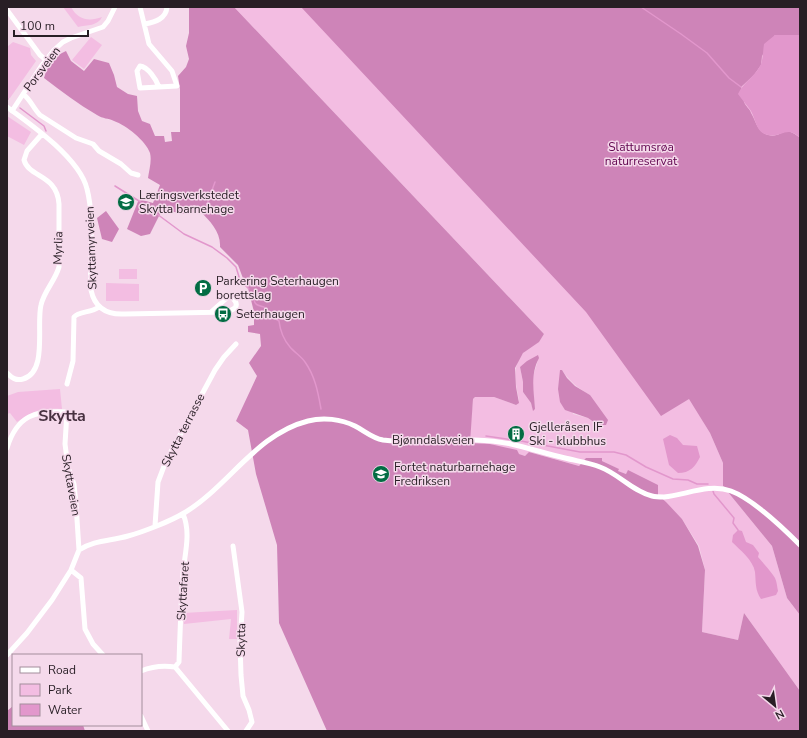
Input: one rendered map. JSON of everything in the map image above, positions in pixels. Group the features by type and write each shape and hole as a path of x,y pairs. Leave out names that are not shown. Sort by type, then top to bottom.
{"street":[{"name":"Porsveien","path":"12,111 46,60 57,47 67,40 102,27 108,21 115,7"},
{"path":"140,7 147,37 151,46 172,71 177,86 159,87 140,88 137,71 138,67 142,66 157,81 159,87"},
{"path":"145,24 159,20 166,12 166,7"},
{"path":"7,10 40,55 46,60"},
{"path":"23,94 30,100 35,110 40,115 76,138 93,144 99,151 122,164 131,173 138,176"},
{"name":"Skyttamyrveien","path":"7,107 42,134 69,158 80,171 87,187 89,198 91,290 94,300 99,307 108,312 117,314 211,312 231,311 236,307 236,301 231,297 228,297 211,312"},
{"name":"Myrlia","path":"7,373 12,378 22,379 31,374 37,366 39,354 39,316 41,305 44,296 56,276 59,266 59,204 57,194 52,184 28,167 24,160 27,151 42,134"},
{"path":"67,384 73,361 74,317 78,314 92,312 99,307"},
{"name":"Skytta terrasse","path":"155,526 156,491 166,461 215,370 236,344"},
{"name":"Skyttaveien","path":"7,448 14,432 20,423 27,418 41,412 67,412 64,444 68,467 74,484 78,550 71,570 62,586 38,620 7,655"},
{"name":"Bjønndalsveien","path":"78,550 87,545 129,536 183,514 215,489 276,434 308,421 322,418 353,425 370,436 382,440 398,442 418,440 482,441 517,445 600,466 625,481 639,492 655,497 681,495 714,488 728,490 737,493 756,506 800,545"},
{"name":"Skyttafaret","path":"175,667 179,662 183,578 186,549 186,522 183,514"},
{"name":"Skytta","path":"233,546 242,612 240,643 243,696 252,722 246,731"},
{"path":"71,570 81,578 82,610 85,629 93,644 102,654"},
{"path":"142,671 153,666 175,667 228,731"},
{"path":"142,718 148,731"}],"green space":[{"path":"63,7 71,7 77,15 84,19 97,19 102,17 95,24 78,27"},
{"path":"189,7 234,7 544,334 539,342 523,353 515,368 519,403 516,405 494,397 475,397 473,399 470,443 490,444 517,450 519,454 525,456 529,452 579,466 586,458 602,458 602,461 619,469 618,471 626,474 628,470 658,485 658,495 682,519 698,546 705,570 702,632 738,640 744,613 800,691 800,731 327,731 279,623 277,545 256,474 248,430 236,421 257,376 249,363 261,346 260,334 248,332 248,326 254,325 254,312 248,288 238,265 220,247 217,232 200,211 185,214 169,211 164,206 150,234 141,236 127,229 139,199 153,203 160,185 148,178 151,159 148,148 135,134 124,126 97,115 76,102 44,78 47,69 52,62 66,51 71,61 84,71 94,59 109,63 117,87 128,94 137,96 138,111 142,121 150,124 155,136 164,136 165,142 172,141 171,132 180,132 180,89 178,76 186,67 189,59 186,46 189,33"},
{"name":"Slattumsrøa naturreservat","path":"234,7 800,7 800,167 698,413 710,433 723,463 723,486 772,546 787,598 800,615 800,691 744,613 738,640 702,632 705,570 699,546 682,519 658,495 628,471 626,474 617,471 618,469 602,461 602,458 582,461 579,466 530,452 525,456 490,444 469,443 473,399 475,397 494,397 516,405 519,400 516,386 516,366 518,360 527,349 538,342 544,334","holes":["538,360 532,380 535,409 533,410 531,403 523,392 520,367","562,370 574,384 590,395 598,425 588,418 573,414"]},
{"name":"Slattumsrøa naturreservat","path":"301,7 800,7 800,35 775,35 762,56 761,65 754,75 741,87 744,102 757,126 764,134 773,136 783,132 790,132 800,138 800,615 787,598 772,546 723,486 723,463 710,433 689,399 661,416 586,312"},
{"path":"91,37 102,45 84,69 72,60"},
{"path":"13,42 30,48 31,55 36,61 10,98 7,99 7,47"},
{"path":"7,116 31,132 24,145 7,136"},
{"path":"106,211 119,229 112,242 102,239 97,218"},
{"path":"119,269 137,269 137,279 119,279"},
{"path":"106,283 139,284 139,301 106,301"},
{"path":"538,355 539,358 534,371 533,389 535,409 533,411 531,403 523,392 520,367"},
{"path":"560,370 562,370 575,386 590,395 608,420 606,425 598,425 588,418 565,410 560,402 558,389"},
{"path":"60,389 62,409 38,411 17,422 10,413 7,414 7,396 18,392"},
{"path":"237,610 237,639 229,639 231,619 184,624 183,613"},
{"path":"12,707 12,726 83,726 85,731 7,731 7,711"}],"water":[{"path":"775,35 800,35 800,138 791,132 768,135 761,132 751,111 738,94 758,70 761,64 764,44"},
{"path":"670,435 677,438 683,445 697,446 700,457 689,471 678,473 669,465 663,439"},
{"path":"738,530 742,531 746,542 753,545 759,553 758,557 775,578 778,591 776,595 761,599 759,596 752,563 732,542 733,535"}],"waterway":[{"path":"641,7 707,53 729,78 741,87"},
{"path":"20,108 44,126 46,131"},
{"path":"207,204 215,182"},
{"path":"115,186 142,203 143,207 153,212"},
{"path":"157,214 184,234 212,247 227,258 236,267 240,280 249,289"},
{"path":"251,292 254,302 257,305 264,307 268,314 279,321 281,331 286,341 308,367 316,384 321,409"},
{"path":"486,436 580,452 614,452 626,455 646,467 673,479 688,480 697,484 708,484"},
{"path":"713,491 734,518 733,523 738,530"}],"place":[{"name":"Læringsverkstedet Skytta barnehage","path":"126,202"},
{"name":"Parkering Seterhaugen borettslag","path":"203,288"},
{"name":"Seterhaugen","path":"223,314"},
{"name":"Gjelleråsen IF Ski - klubbhus","path":"516,434"},
{"name":"Fortet naturbarnehage Fredriksen","path":"381,474"}],"district":[{"name":"Skytta","path":"62,416"}]}
